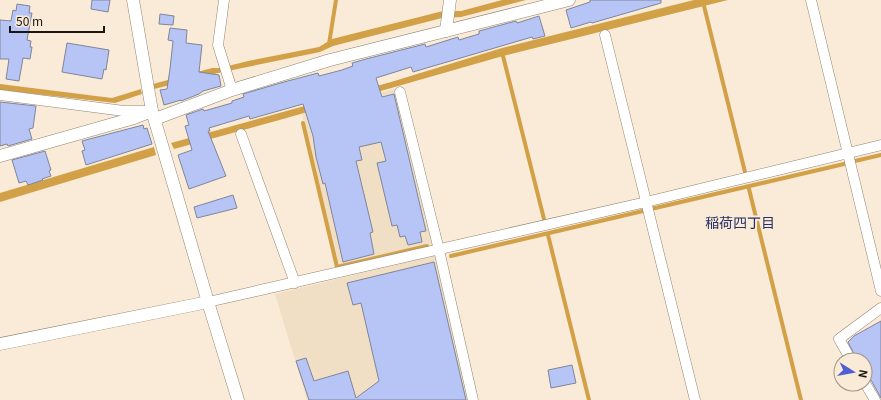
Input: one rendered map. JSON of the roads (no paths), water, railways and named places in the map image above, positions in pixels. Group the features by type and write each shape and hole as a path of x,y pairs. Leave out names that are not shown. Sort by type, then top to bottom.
{"street":[{"path":"133,0 154,115 238,400"},
{"path":"224,0 218,45 232,90"},
{"path":"0,156 134,118 154,115 330,60 447,27 569,0"},
{"path":"812,0 881,291"},
{"path":"447,27 450,3"},
{"path":"605,35 695,400"},
{"path":"400,92 439,250 473,400"},
{"path":"0,95 154,115"},
{"path":"242,134 295,283"},
{"path":"0,344 295,283 646,202 881,145"},
{"path":"846,352 839,339 881,308"}],"waterway":[{"path":"329,44 336,0"},
{"path":"704,6 745,172"},
{"path":"502,52 544,219"},
{"path":"303,123 337,267 427,246"},
{"path":"855,161 881,155"},
{"path":"651,209 844,164"},
{"path":"749,189 801,400"},
{"path":"451,256 643,211"},
{"path":"548,235 589,400"}],"district":[{"name":"稲荷四丁目","path":"740,222"}]}
